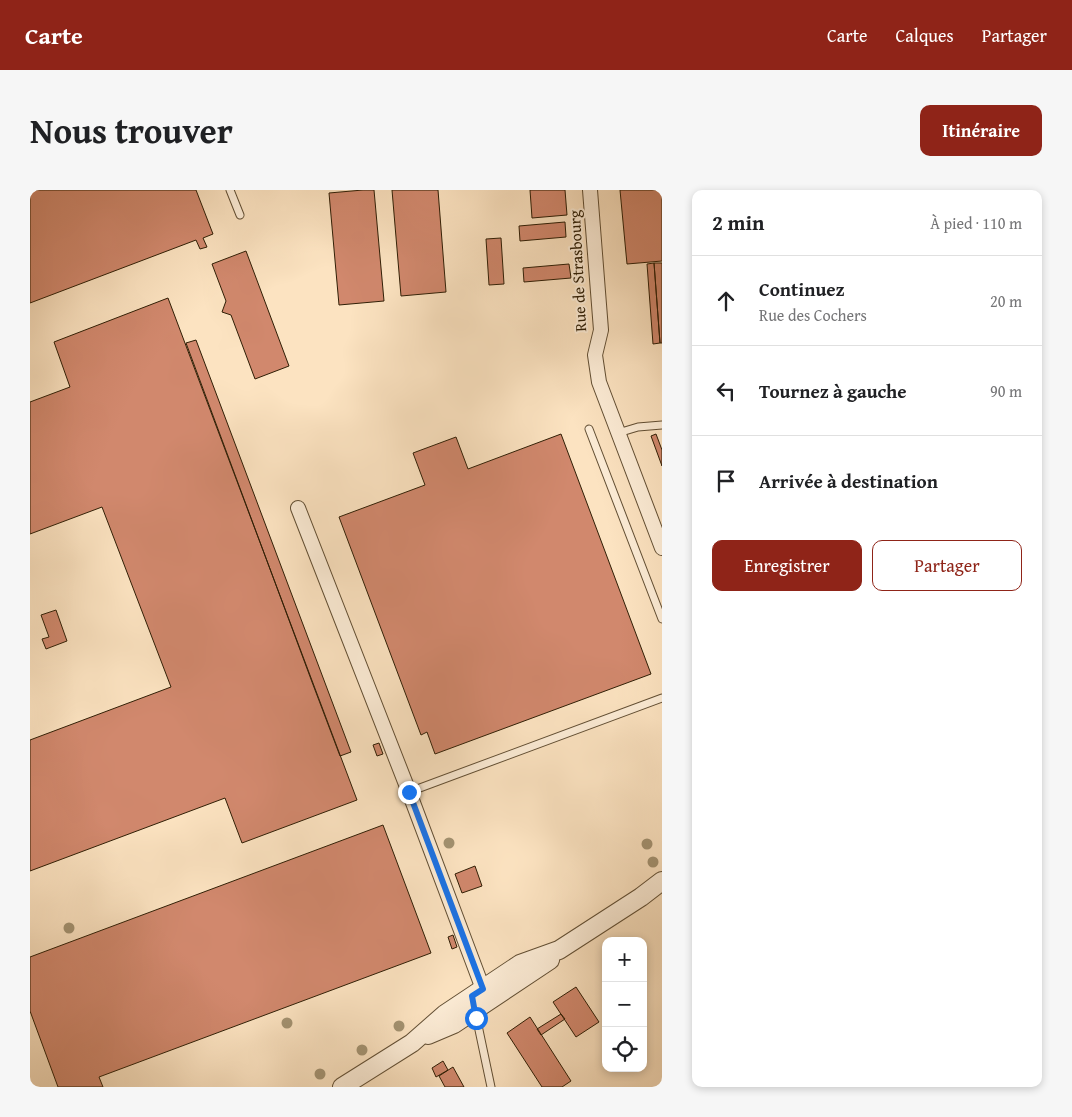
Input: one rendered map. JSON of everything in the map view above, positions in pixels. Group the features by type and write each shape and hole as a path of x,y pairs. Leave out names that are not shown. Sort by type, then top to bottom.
{"street":[{"name":"Rue de Strasbourg","path":"590,190 601,330 595,355 599,382 662,548"},
{"path":"298,508 409,792 480,999"},
{"path":"342,1087 412,1042 454,1024 520,964 559,950 641,897 662,881"}],"lane":[{"path":"230,190 240,215"},
{"path":"618,433 638,427 662,425"},
{"path":"589,428 662,619"},
{"path":"409,792 662,698"},
{"path":"480,999 491,1087"}],"building":[{"path":"30,190 196,190 213,234 203,238 207,247 200,249 196,240 30,303"},
{"path":"374,190 384,301 339,305 329,193"},
{"path":"392,190 438,190 446,292 401,296"},
{"path":"530,190 565,190 567,215 532,218"},
{"path":"620,190 662,190 662,261 627,264"},
{"path":"565,222 566,237 520,241 519,226"},
{"path":"501,238 504,284 489,285 486,239"},
{"path":"246,251 289,366 255,379 231,315 222,312 226,301 212,264"},
{"path":"654,263 660,343 653,344 647,264"},
{"path":"654,263 662,263 662,343 660,343"},
{"path":"569,264 571,278 524,282 523,268"},
{"path":"168,298 357,800 242,843 225,798 30,871 30,740 171,687 102,507 30,534 30,402 70,387 54,342"},
{"path":"196,340 351,752 340,756 186,343"},
{"path":"561,434 651,674 435,754 427,732 421,735 339,517 425,485 413,453 456,437 468,469"},
{"path":"656,434 662,450 662,466 651,436"},
{"path":"56,610 67,641 46,649 42,639 49,637 41,615"},
{"path":"379,743 383,754 377,756 373,745"},
{"path":"383,825 431,953 99,1077 103,1087 58,1087 30,1011 30,957"},
{"path":"475,866 482,886 462,893 455,874"},
{"path":"453,935 457,947 452,949 448,937"},
{"path":"576,987 599,1022 576,1037 553,1002"},
{"path":"561,1014 565,1019 541,1035 537,1029"},
{"path":"530,1017 571,1081 562,1087 542,1087 507,1033"},
{"path":"443,1061 448,1070 436,1077 432,1068"},
{"path":"453,1067 464,1087 445,1087 439,1076"}],"route":[{"path":"409,792 483,989 472,996 476,1018"}]}
